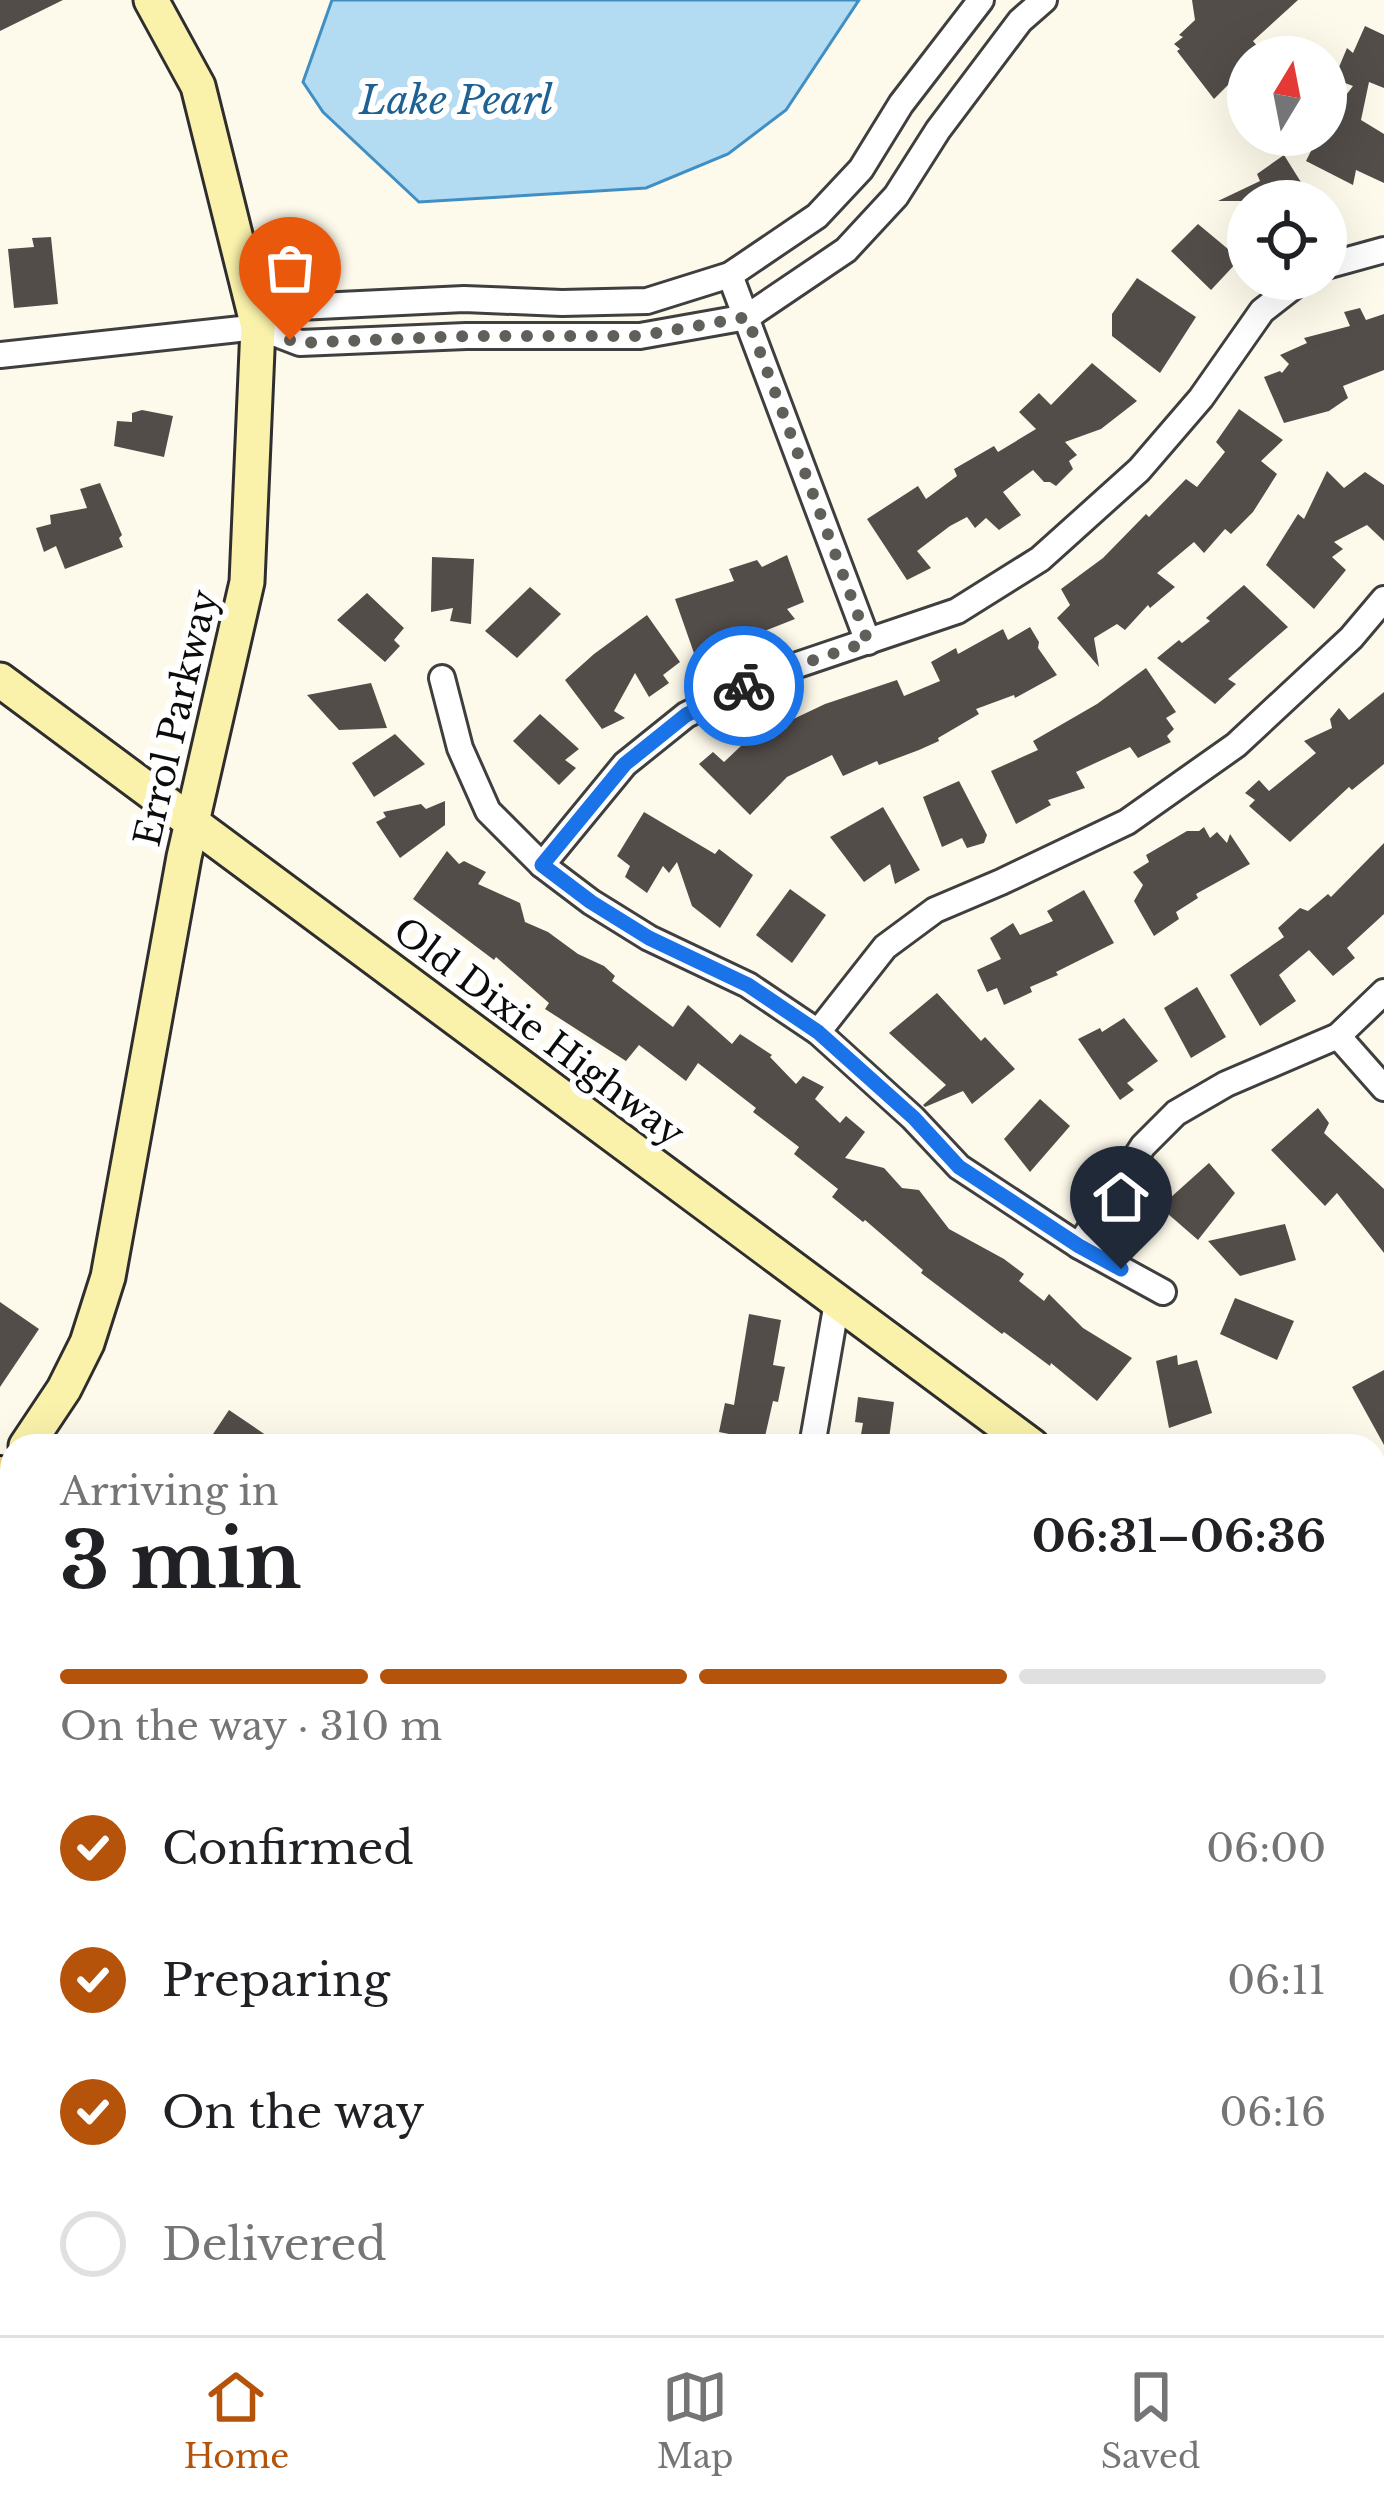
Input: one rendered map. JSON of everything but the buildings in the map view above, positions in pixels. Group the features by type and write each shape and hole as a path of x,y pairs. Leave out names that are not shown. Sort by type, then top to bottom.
{"street":[{"name":"Errol Parkway","path":"34,1434 87,1343 108,1277 192,823 247,582 258,327 198,86 151,0"},
{"path":"0,355 258,327 298,308 464,298 647,301 730,275 817,216 861,169 902,104 981,0"},
{"path":"258,327 299,343 640,336 747,317 846,250 896,196 938,130 1020,21 1043,0"},
{"path":"1347,260 1384,250"},
{"path":"730,275 868,642"},
{"path":"542,865 625,764 686,715 762,677 957,611 1040,560 1139,470 1201,398 1262,311 1276,300"},
{"path":"818,1032 885,947 935,910 1106,832 1145,809 1236,745 1351,638 1384,599"},
{"path":"442,678 460,748 488,811 542,865 649,938 748,985 818,1032 914,1118 959,1167 1079,1246 1163,1292"},
{"name":"Old Dixie Highway","path":"0,680 1016,1434"},
{"path":"1079,1246 1143,1146 1176,1113 1226,1084 1338,1036 1384,992"},
{"path":"1338,1036 1384,1088"},
{"path":"814,1434 837,1302"}],"water":[{"name":"Lake Pearl","path":"332,0 859,0 786,110 728,154 646,188 419,202 323,112 303,82"}],"way so far":[{"path":"290,340 640,336 747,317 868,642 744,686"}],"route":[{"path":"744,686 686,715 625,764 542,865 649,938 748,985 818,1032 914,1118 959,1167 1121,1269"}]}
